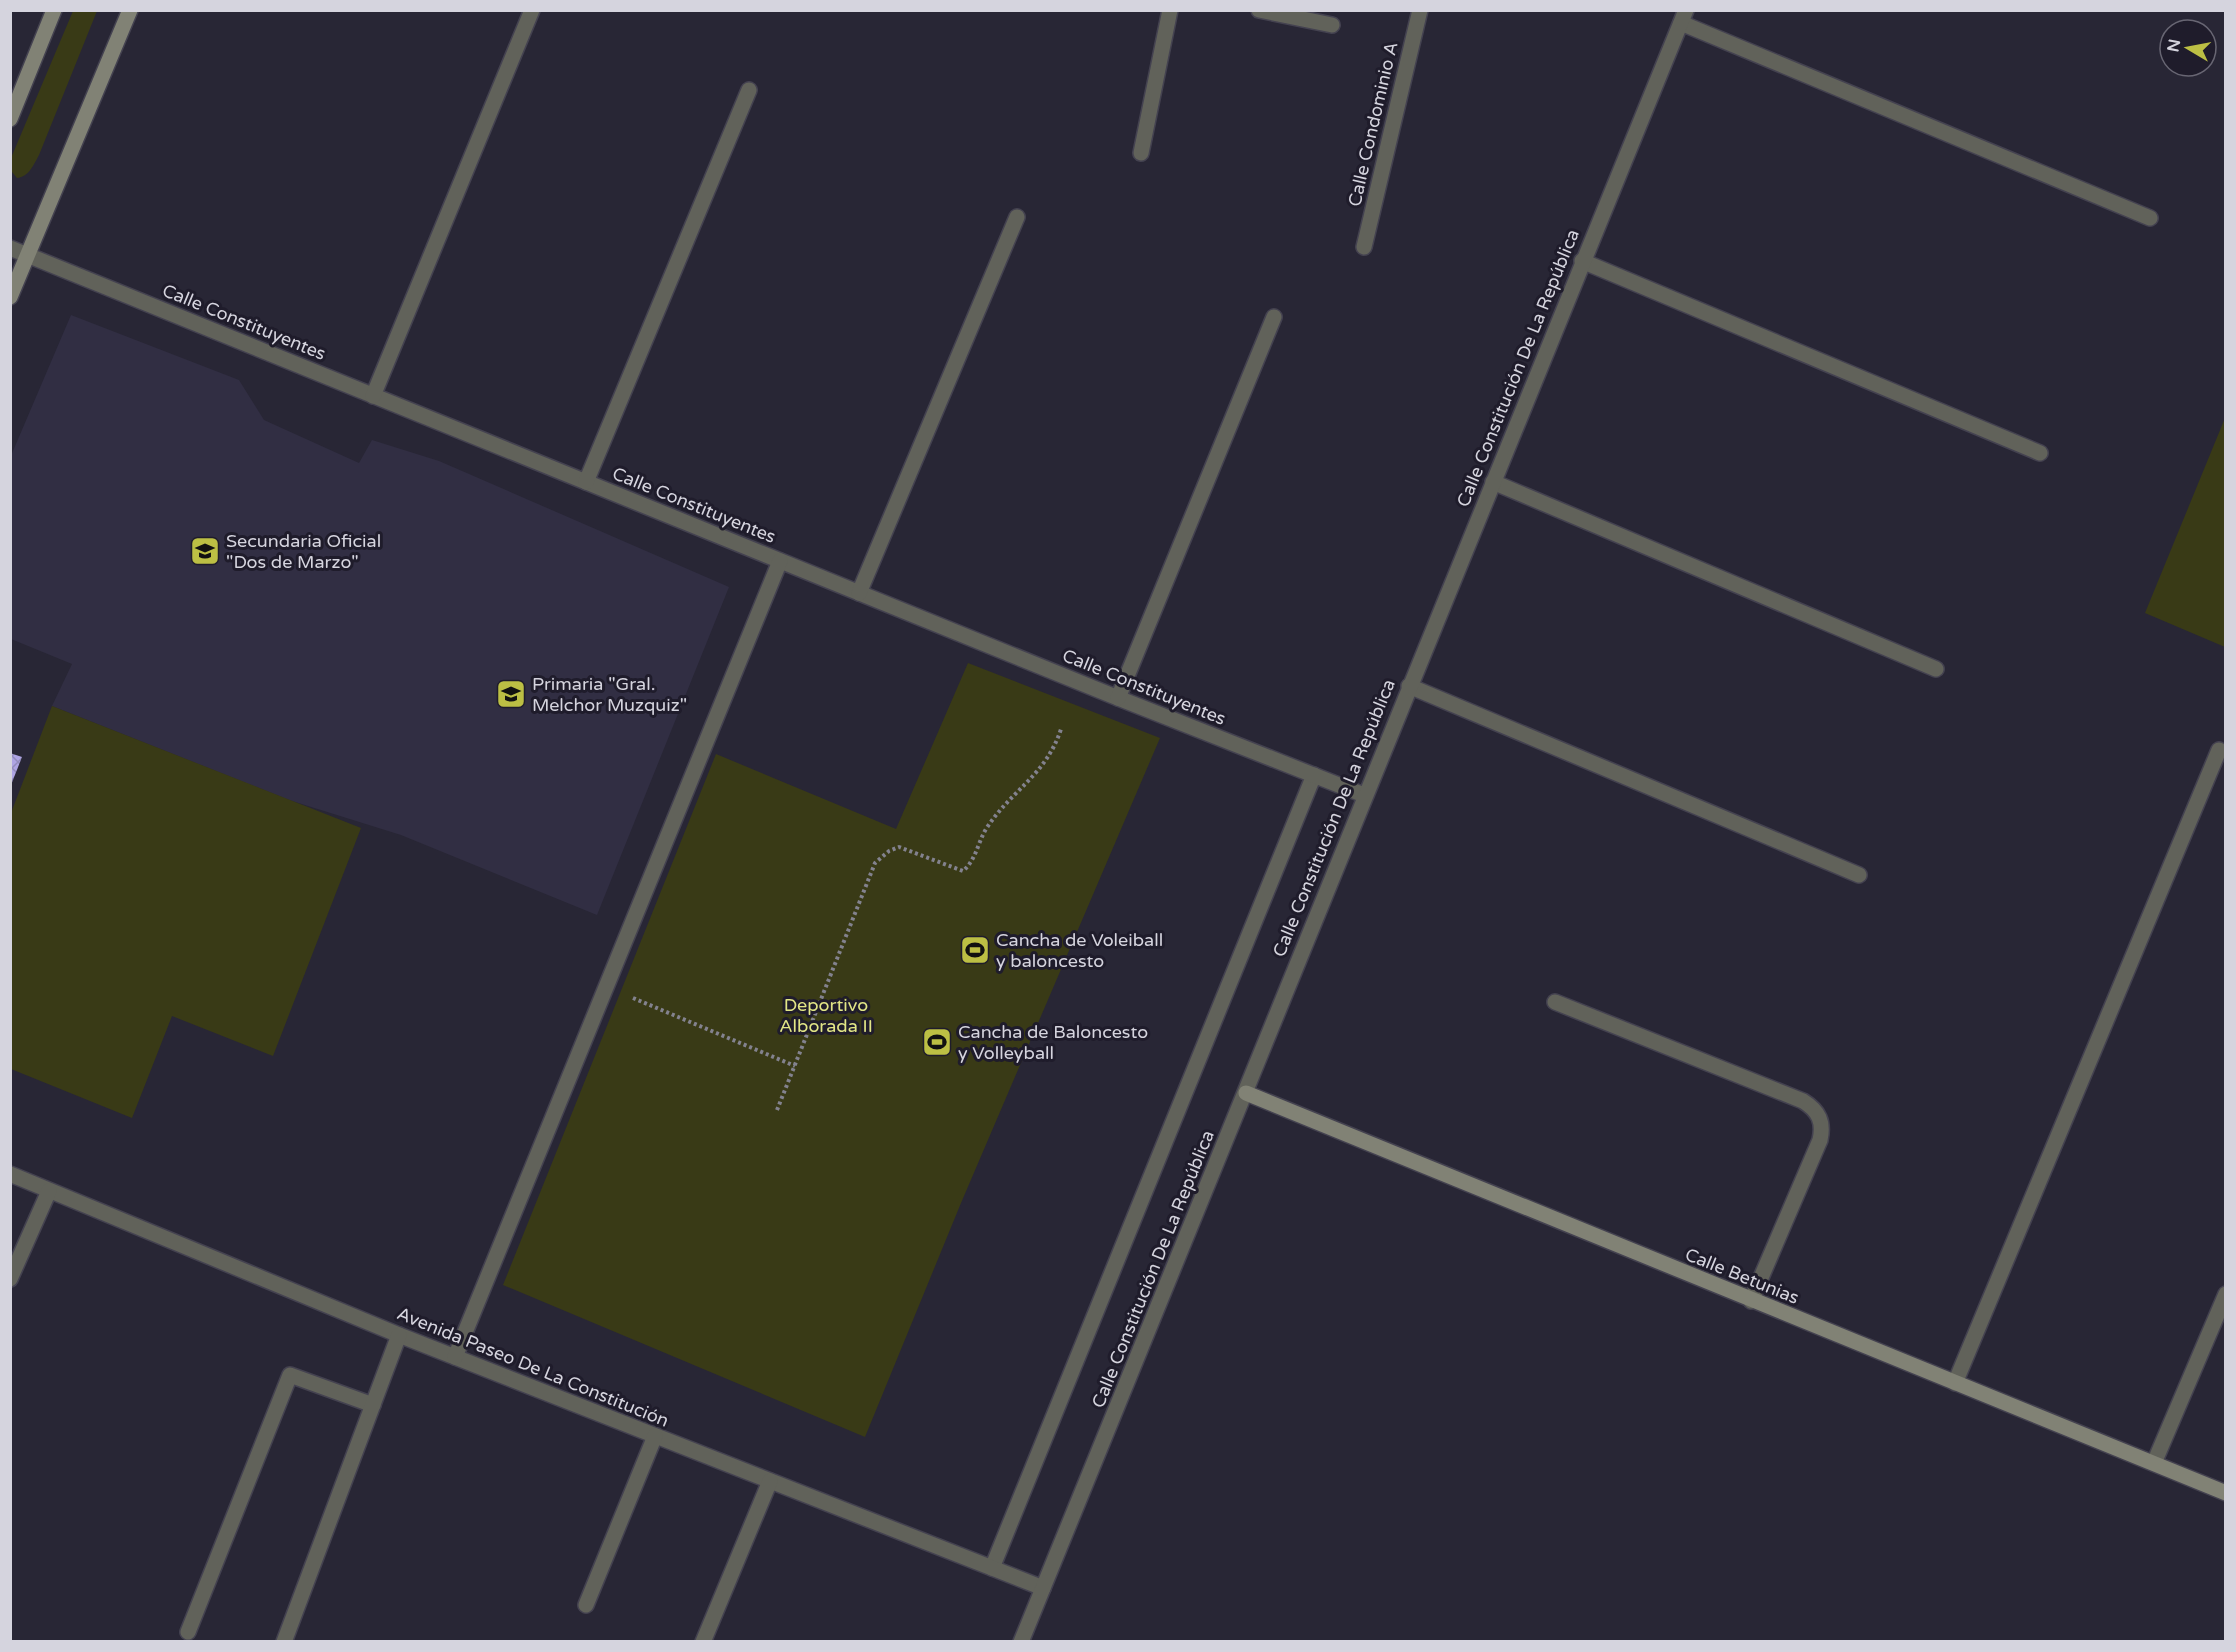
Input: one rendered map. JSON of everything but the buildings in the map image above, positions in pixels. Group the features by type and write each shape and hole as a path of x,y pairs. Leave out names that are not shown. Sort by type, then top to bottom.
{"street":[{"path":"10,119 54,10"},
{"path":"10,297 130,10"},
{"path":"374,396 532,10"},
{"path":"1141,153 1170,10"},
{"path":"1259,10 1332,25"},
{"name":"Calle Condominio A","path":"1364,247 1420,10"},
{"path":"1684,17 2150,218"},
{"name":"Calle Constitución De La República","path":"1021,1641 1246,1093 1408,686 1684,17"},
{"path":"586,482 749,90"},
{"path":"859,593 1017,217"},
{"name":"Calle Constituyentes","path":"10,248 1118,698 1364,795"},
{"path":"1582,261 2040,453"},
{"path":"1118,698 1274,317"},
{"path":"1493,482 1936,669"},
{"path":"455,1357 780,561"},
{"path":"1408,686 1859,875"},
{"path":"1955,1383 2219,750"},
{"path":"992,1568 1314,775"},
{"path":"1554,1002 1803,1101 1813,1107 1820,1116 1823,1128 1820,1140 1751,1301"},
{"name":"Calle Betunias","path":"1246,1093 2226,1493"},
{"name":"Avenida Paseo De La Constitución","path":"10,1174 399,1335 1043,1587"},
{"path":"10,1280 49,1191"},
{"path":"2154,1463 2226,1294"},
{"path":"284,1641 399,1335"},
{"path":"188,1632 290,1375 373,1405"},
{"path":"586,1605 655,1436"},
{"path":"703,1641 770,1481"}],"path":[{"path":"777,1110 875,863 889,851 899,847 963,871 970,865 987,826 1035,776 1054,751 1061,729"},
{"path":"606,987 795,1066"}],"shaded area":[{"path":"71,315 239,380 264,420 359,463 372,440 439,461 729,587 597,915 401,835 289,800 52,706 72,664 11,639 10,458"}],"green space":[{"path":"73,11 97,11 39,155 28,173 17,178 12,172 11,158"},
{"path":"2225,418 2225,647 2145,613"},
{"name":"Deportivo Alborada II","path":"968,663 1160,738 961,1203 865,1437 503,1285 716,754 896,829"},
{"path":"52,706 361,828 273,1056 172,1016 132,1118 11,1069 11,813"}],"place":[{"name":"Secundaria Oficial \"Dos de Marzo\"","path":"205,551"},
{"name":"Primaria \"Gral. Melchor Muzquiz\"","path":"511,694"},
{"name":"Cancha de Voleiball y baloncesto","path":"975,950"},
{"name":"Cancha de Baloncesto y Volleyball","path":"937,1042"}]}
